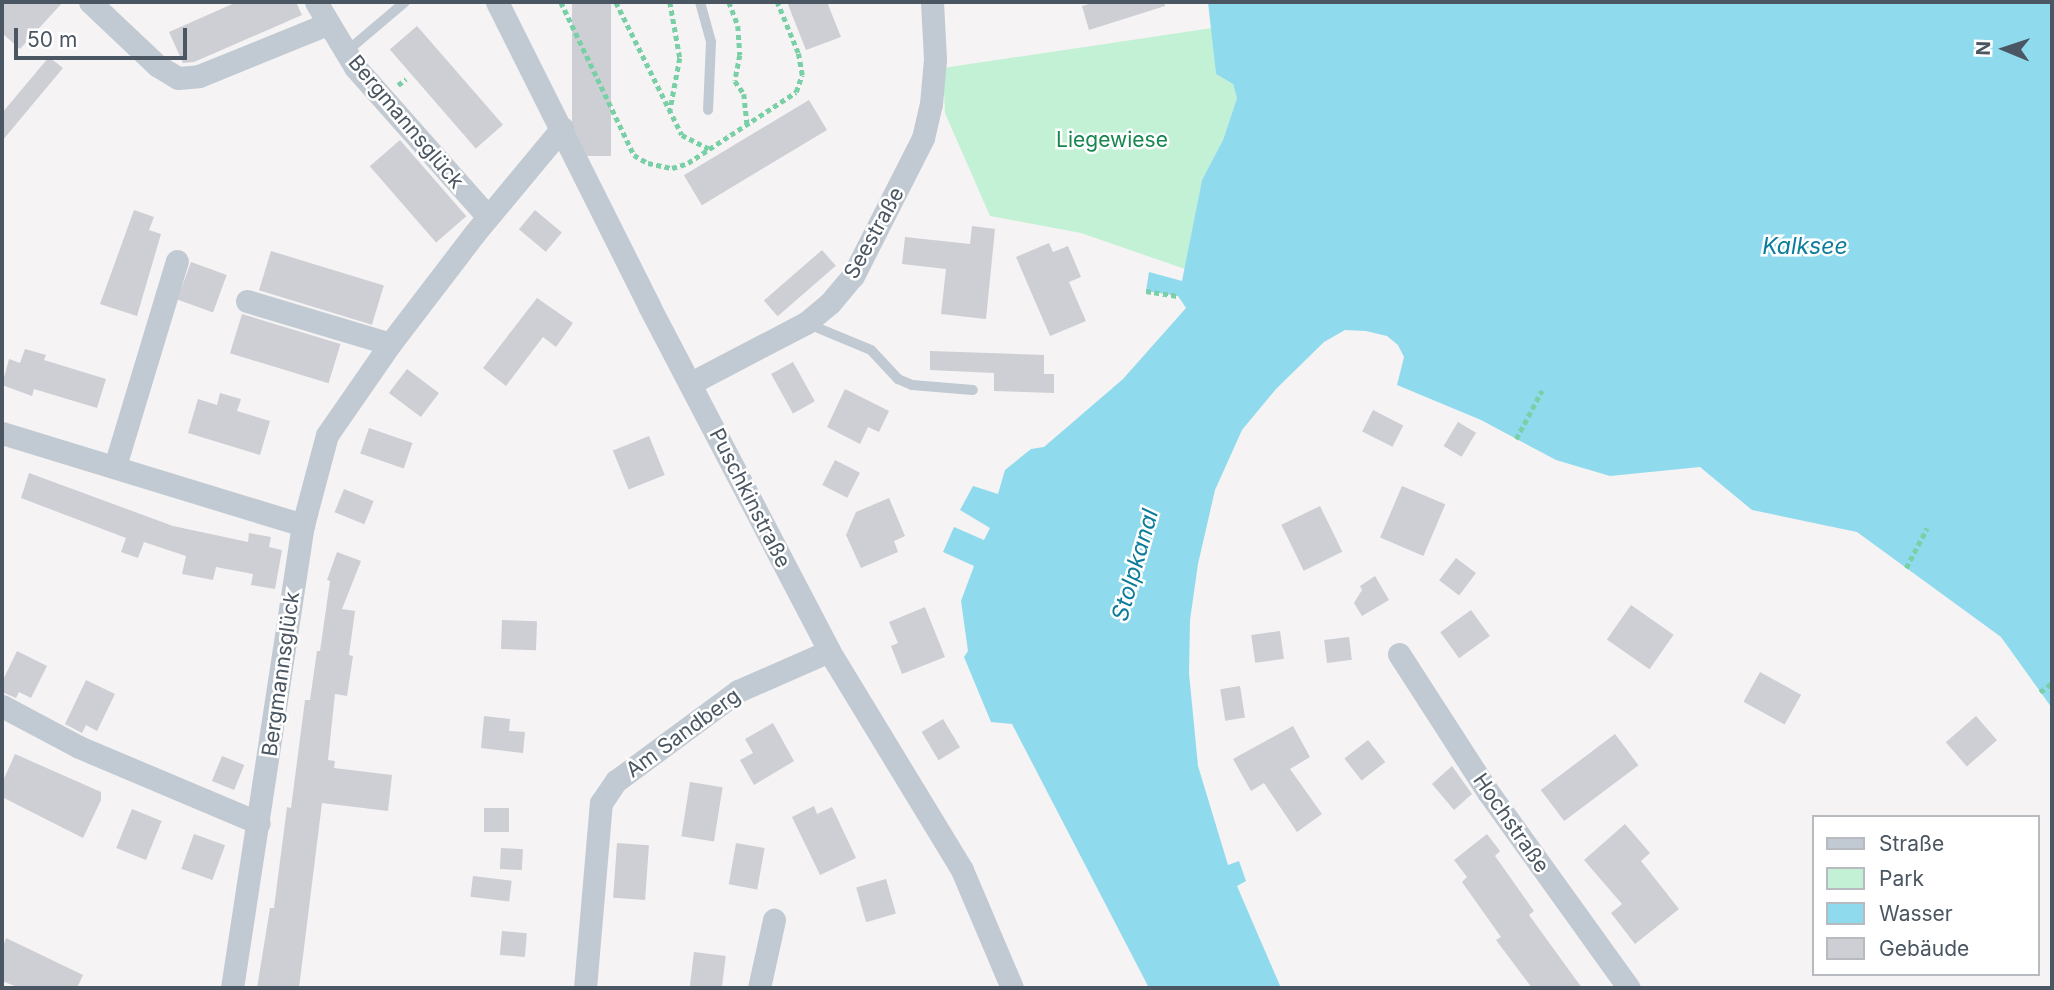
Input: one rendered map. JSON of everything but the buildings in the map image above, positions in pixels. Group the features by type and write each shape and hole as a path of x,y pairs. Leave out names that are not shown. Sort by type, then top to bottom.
{"street":[{"path":"90,2 158,66 178,79 199,76 327,24"},
{"name":"Bergmannsglück","path":"316,2 346,52 402,124 488,217"},
{"name":"Puschkinstraße","path":"497,2 649,306 829,651 962,870 1012,988"},
{"name":"Seestraße","path":"691,383 806,323 830,303 853,276 923,138 931,104 935,59 932,2"},
{"name":"Bergmannsglück","path":"232,988 260,823 303,525 327,435 390,344 488,217 562,128"},
{"path":"115,466 177,261"},
{"path":"247,301 390,344"},
{"path":"2,433 303,525"},
{"name":"Am Sandberg","path":"585,988 601,803 616,781 738,691 829,651"},
{"name":"Hochstraße","path":"1399,654 1488,792 1629,988"},
{"path":"2,706 79,747 260,823"},
{"path":"759,988 774,920"}],"lane":[{"path":"346,52 405,2"},
{"path":"700,2 711,42 708,110"},
{"path":"806,323 871,350 898,379 912,385 973,390"}],"path":[{"path":"561,2 634,155 648,163 672,168 688,163 796,92 802,75 798,52 777,2"},
{"path":"616,2 681,135 694,144 710,149"},
{"path":"670,2 680,58 670,112"},
{"path":"729,2 738,26 740,55 735,81 744,94 747,125"},
{"path":"1146,290 1178,296"},
{"path":"1516,439 1542,390"},
{"path":"1906,568 1927,528"},
{"path":"2040,692 2052,683"}],"green space":[{"name":"Liegewiese","path":"1212,28 1216,74 1233,84 1237,98 1223,140 1202,180 1185,269 1081,233 990,216 945,113 943,68"}],"water":[{"name":"Kalksee","path":"1208,2 2052,2 2052,708 2001,637 1857,532 1752,510 1700,467 1610,476 1556,460 1481,420 1397,385 1404,357 1398,345 1387,336 1345,330 1324,342 1276,389 1242,430 1215,490 1198,564 1190,620 1189,673 1198,766 1228,865 1239,861 1246,881 1237,886 1281,988 1149,988 1012,724 991,722 964,657 968,651 961,601 974,566 943,552 954,527 984,540 990,528 960,510 973,486 998,494 1005,470 1031,449 1044,447 1123,379 1186,308 1178,296 1146,291 1149,272 1182,281 1202,180 1223,140 1237,98 1233,84 1216,74"}],"water label":[{"name":"Stolpkanal","path":"1135,565"}]}
